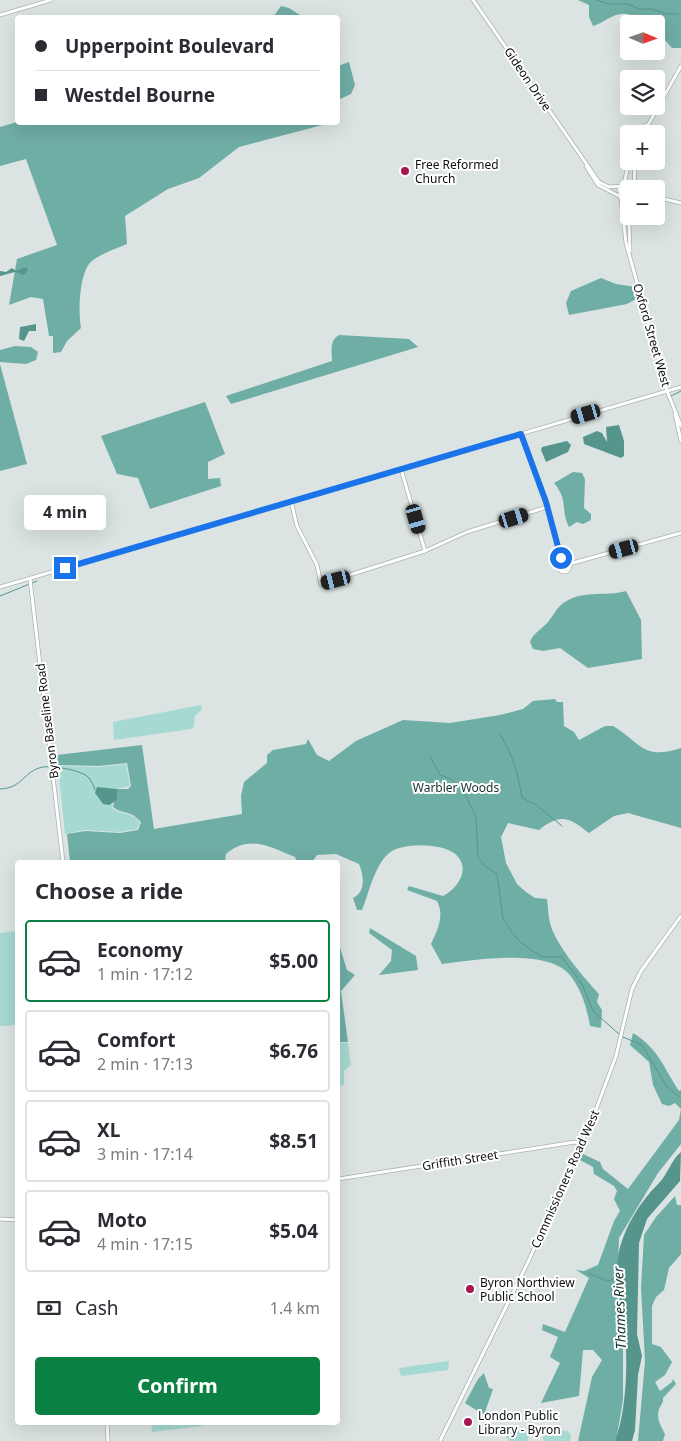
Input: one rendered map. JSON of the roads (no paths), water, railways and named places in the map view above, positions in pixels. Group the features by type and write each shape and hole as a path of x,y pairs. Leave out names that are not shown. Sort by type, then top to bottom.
{"main road":[{"path":"0,15 51,0"},
{"name":"Gideon Drive","path":"473,0 599,182 609,187 620,185"},
{"path":"647,125 681,66"},
{"name":"Gideon Drive","path":"583,159 598,186 620,197"},
{"name":"Oxford Street West","path":"620,189 620,197"},
{"path":"665,199 681,203"},
{"name":"Oxford Street West","path":"622,225 667,390 681,426"},
{"name":"Oxford Street West","path":"627,225 630,257"},
{"path":"0,588 681,386"},
{"name":"Oxford Street West","path":"675,413 674,417 681,441"},
{"path":"521,434 547,508 562,560 569,564 681,533"},
{"path":"401,469 425,551"},
{"path":"291,501 297,526 317,565 321,584 425,551 467,532 547,508"},
{"path":"562,560 558,565 561,572 568,570 569,564"},
{"name":"Byron Baseline Road","path":"30,579 63,860"},
{"name":"Commissioners Road West","path":"440,1441 529,1260 581,1145 616,1056 632,989 642,971 681,916"},
{"name":"Griffith Street","path":"340,1179 575,1142 581,1145"},
{"path":"0,1219 15,1220"},
{"path":"107,1425 108,1441"}],"waterway":[{"path":"597,0 609,4 628,4 639,9 652,9 666,14 679,14"},
{"path":"671,396 681,391"},
{"path":"0,596 37,581"},
{"path":"499,733 514,764 522,798 535,804 562,826"},
{"path":"430,756 440,775 451,779 462,788 476,817 478,857 485,866 497,874 503,919 511,931 520,942 542,957 562,957 582,984 593,1011 619,1034"},
{"path":"0,789 13,786 39,768 57,767 84,774 88,777 95,790"},
{"path":"623,1037 642,1045 667,1087 681,1098"},
{"name":"Thames River","path":"588,1273 607,1281 617,1279"}],"place":[{"name":"Free Reformed Church","path":"405,171"},
{"name":"Byron Northview Public School","path":"470,1289"},
{"name":"London Public Library - Byron","path":"468,1422"}],"park label":[{"name":"Warbler Woods","path":"456,787"}]}
